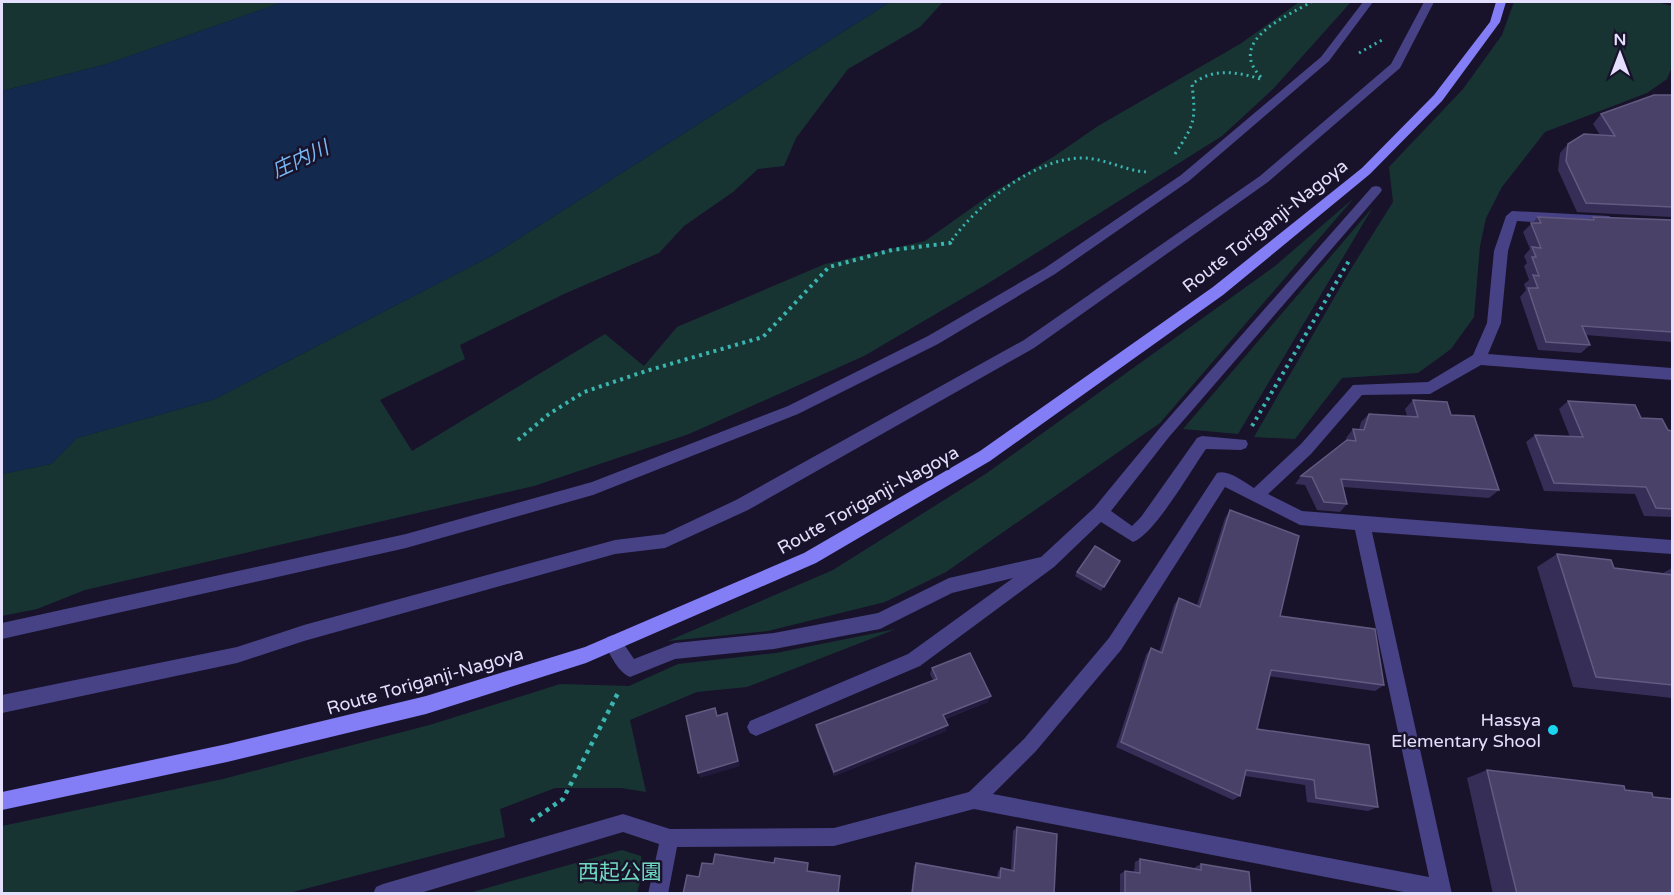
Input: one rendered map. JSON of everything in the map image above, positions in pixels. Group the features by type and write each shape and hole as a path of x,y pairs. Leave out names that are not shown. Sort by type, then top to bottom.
{"main road":[{"name":"Route Toriganji-Nagoya","path":"2,801 227,753 426,705 586,655 810,558 985,456 1218,291 1366,171 1438,98 1495,22 1501,2"}],"street":[{"path":"2,631 406,541 592,488 793,410 933,340 1050,271 1185,178 1329,54 1368,2"},
{"path":"2,704 237,655 316,629 615,547 665,542 742,505 1029,344 1254,186 1396,66 1429,2"},
{"path":"756,727 914,660 1048,562 1100,513 1164,433 1376,190"},
{"path":"1479,359 1494,323 1501,251 1512,216 1618,221"},
{"path":"1256,496 1306,449 1358,389 1430,388 1479,359 1672,374"},
{"path":"1100,513 1133,535 1147,522 1202,442 1241,444"},
{"path":"974,800 1030,745 1115,644 1222,478 1300,518 1672,547"},
{"path":"383,894 622,823 670,838 834,837 974,800 1442,891 1362,524"},
{"path":"613,643 630,669 675,651 774,641 880,621 949,586 1048,562"},
{"path":"658,894 670,838"}],"path":[{"path":"1264,80 1251,63 1250,50 1253,41 1258,35 1311,2"},
{"path":"1329,54 1357,54 1384,38"},
{"path":"1170,160 1193,126 1195,114 1192,84 1204,75 1228,73 1252,75 1287,92"},
{"path":"518,441 549,414 584,392 655,368 763,337 829,267 892,250 950,243 971,216 1000,193 1065,159 1083,158 1102,161 1139,173 1155,172"},
{"path":"1241,444 1352,254"},
{"path":"520,854 517,830 563,799 630,669"}],"green space":[{"path":"2,2 283,2 107,64 2,91"},
{"path":"890,2 943,2 920,27 848,69 796,138 784,166 758,169 733,192 684,226 659,253 564,294 460,345 465,359 380,400 412,451 605,334 644,366 677,327 825,264 925,241 997,190 1053,157 1098,126 1240,44 1299,2 1351,2 1273,89 1222,136 987,284 864,356 689,434 534,486 85,590 37,609 2,616 2,474 51,464 77,438 215,399 493,255"},
{"path":"1514,2 1657,2 1672,6 1672,67 1667,79 1647,93 1545,132 1502,187 1486,218 1480,246 1474,317 1451,349 1418,373 1342,378 1295,439 1254,437 1349,272 1393,202 1389,167 1463,89 1502,35"},
{"path":"1354,198 1160,423 946,572 885,602 768,631 668,641 833,570 987,473 1275,266"},
{"path":"1373,207 1238,434 1183,429"},
{"path":"896,629 747,687 697,692 630,720 646,792 621,788 555,788 500,809 505,837 289,893 2,893 2,826 223,779 433,724 560,684 629,686 678,664 776,653"},
{"name":"西起公園","path":"622,850 641,856 643,872 637,893 469,893"}],"water":[{"name":"庄内川","path":"283,2 890,2 493,255 215,399 77,438 51,464 2,474 2,91 107,64"}],"building":[{"path":"1654,95 1672,95 1672,207 1586,203 1566,161 1568,144 1584,134 1615,136 1601,114"},
{"path":"1538,217 1672,220 1672,332 1582,326 1590,345 1546,342 1528,288 1538,288 1533,275 1539,276 1532,257 1536,257 1532,247 1541,248 1531,223 1541,223"},
{"path":"1413,400 1447,402 1451,415 1474,416 1499,490 1341,479 1347,504 1324,502 1312,477 1301,476 1347,440 1356,441 1353,429 1364,430 1369,414 1418,417"},
{"path":"1568,401 1635,405 1641,418 1662,419 1668,430 1672,431 1672,509 1656,508 1646,487 1554,483 1535,435 1583,437"},
{"path":"1230,510 1299,536 1280,616 1375,629 1384,685 1271,670 1257,729 1369,745 1378,807 1316,798 1314,780 1246,770 1240,796 1121,742 1151,648 1162,653 1179,598 1200,607"},
{"path":"1095,546 1120,561 1104,587 1077,572"},
{"path":"1557,554 1611,560 1614,568 1672,575 1672,685 1596,677"},
{"path":"970,653 991,696 943,715 948,725 834,772 816,725 937,679 932,668"},
{"path":"715,708 717,716 727,713 738,761 698,773 686,716"},
{"path":"1487,770 1624,786 1625,790 1652,793 1653,797 1672,799 1672,894 1517,894"},
{"path":"1017,827 1057,834 1054,894 912,894 916,863 1000,878 1001,868 1014,871"},
{"path":"715,854 774,863 775,858 808,863 807,871 840,876 838,894 683,894 687,875 699,877 702,863 713,864"},
{"path":"1140,859 1201,870 1201,864 1249,872 1251,894 1125,894 1125,871 1140,873"}],"place":[{"name":"Hassya Elementary Shool","path":"1553,730"}]}
